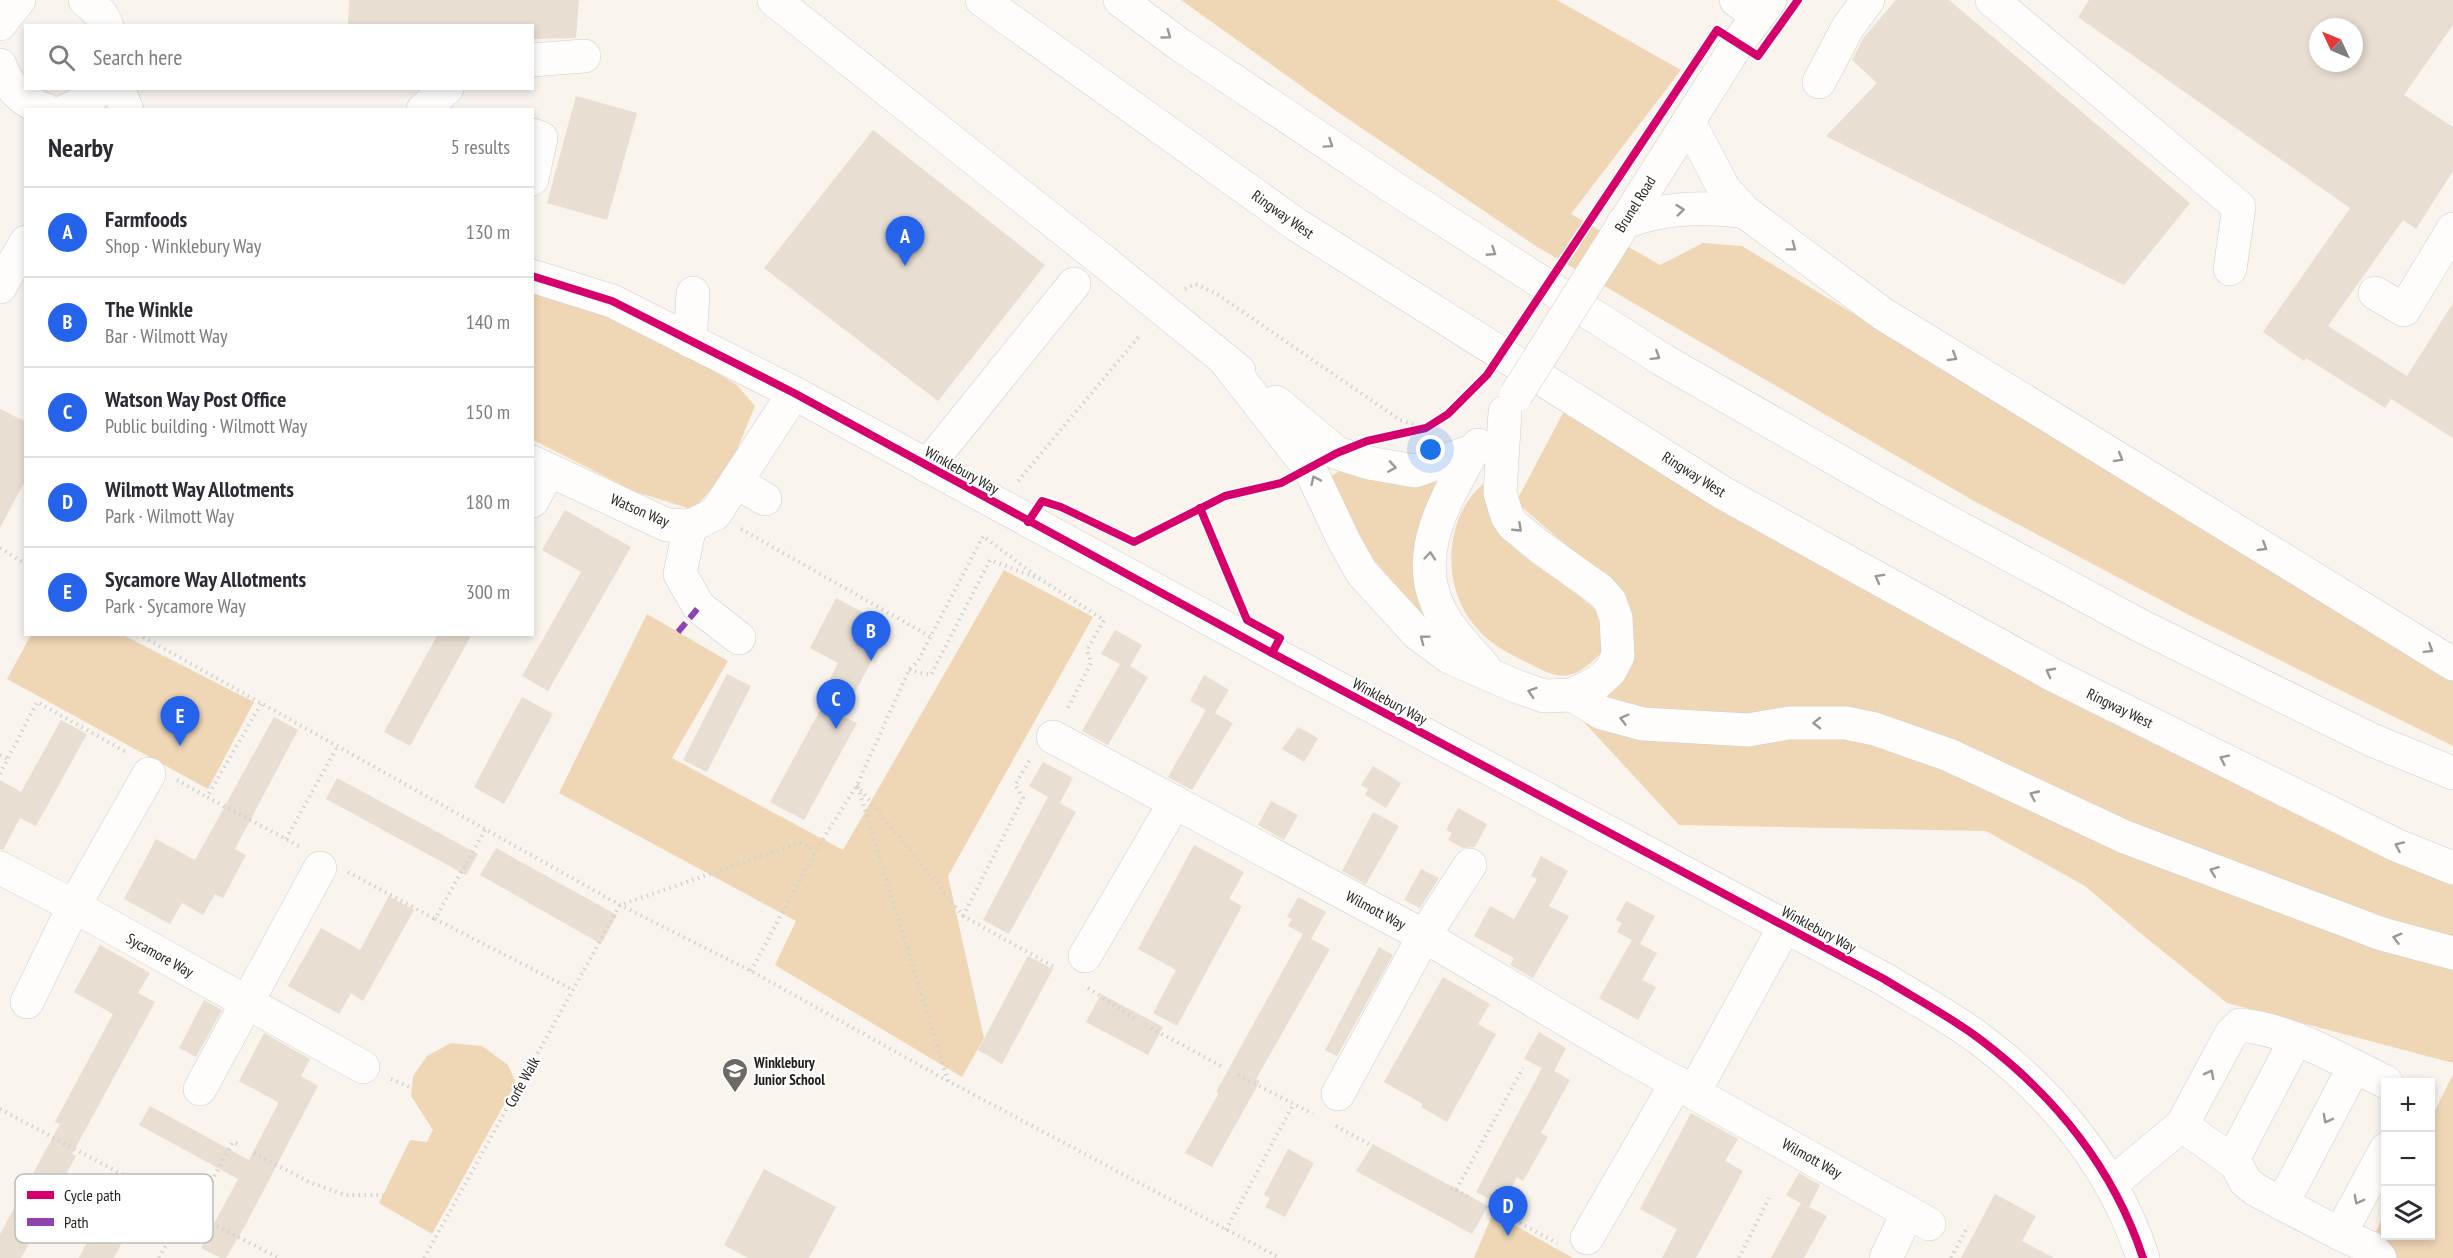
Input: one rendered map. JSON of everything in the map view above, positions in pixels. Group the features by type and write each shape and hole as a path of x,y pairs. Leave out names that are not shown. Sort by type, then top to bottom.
{"street":[{"path":"0,24 15,2 19,0"},
{"path":"85,0 101,14 108,24"},
{"path":"110,24 119,0"},
{"path":"774,0 1223,358 1336,453 1369,463 1416,471 1472,451"},
{"name":"Ringway West","path":"982,0 1297,225 1723,493 2053,675 2396,845 2453,868"},
{"path":"1120,0 1179,44 1391,186 1673,366 1886,488 2139,625 2372,740 2453,773"},
{"path":"1819,82 1848,27 1868,0"},
{"path":"1992,0 2239,207 2230,269"},
{"name":"Brunel Road","path":"1493,677 1455,633 1442,614 1430,586 1429,553 1436,523 1472,451 1511,403 1738,43 1755,5"},
{"path":"534,60 584,56"},
{"path":"0,65 5,79 20,98 40,108"},
{"path":"72,108 87,102 99,90"},
{"path":"119,90 126,108"},
{"path":"425,108 445,90"},
{"path":"0,116 24,111"},
{"path":"1689,122 1724,189 1745,212 1883,314 2453,664"},
{"path":"534,136 541,138 534,170"},
{"path":"1623,223 1647,213 1681,209 1711,207 1745,212"},
{"path":"2375,293 2404,310 2453,229"},
{"path":"0,287 24,245"},
{"name":"Winklebury Way","path":"534,277 612,301 794,393 1272,654 1884,979 1980,1039 2037,1087 2082,1138 2112,1185 2143,1258"},
{"path":"927,466 1074,284"},
{"path":"690,341 693,293"},
{"path":"1223,358 1310,469 1362,573 1418,634 1449,657 1544,696 1572,695 1602,713 1643,724 1748,730 1789,723 1846,723 1875,729 1948,755 2125,837 2382,934 2453,953"},
{"path":"738,638 699,607 680,574 703,520 736,482 794,393"},
{"name":"Brunel Road","path":"1511,403 1501,476 1501,503 1513,525 1593,584 1610,600 1616,618 1618,656 1610,671 1598,682 1572,695"},
{"path":"534,493 541,466"},
{"name":"Watson Way","path":"541,466 667,525 703,520"},
{"path":"736,482 765,499"},
{"name":"Wilmott Way","path":"1042,747 1175,802 1424,936 1619,1051 1918,1218 1886,1258"},
{"path":"27,1002 74,906 152,769"},
{"path":"1077,971 1175,802"},
{"path":"200,1089 323,862"},
{"path":"1329,1111 1424,936 1470,865"},
{"name":"Sycamore Way","path":"0,868 74,906 363,1067"},
{"path":"1574,1241 1685,1087 1785,926"},
{"path":"2112,1185 2182,1125 2231,1034 2240,1025 2257,1027 2296,1039 2381,1080"},
{"path":"2232,1161 2296,1039"},
{"path":"2282,1204 2354,1067"},
{"path":"2182,1125 2236,1164 2246,1181 2256,1190 2371,1248 2380,1258"},
{"path":"2340,1234 2381,1157"}],"path":[{"path":"1179,291 1195,284 1214,292 1400,420 1426,428"},
{"path":"1011,490 1141,334"},
{"path":"703,520 931,637"},
{"path":"750,971 816,850 857,785 909,670 918,661 983,536 1040,579 1104,620 1087,650 1092,663 1042,747 1015,785 1023,798 963,916"},
{"path":"0,548 24,563"},
{"path":"909,670 931,675 990,560 1040,579"},
{"path":"142,636 620,905 750,971 948,1082 1280,1258"},
{"path":"0,774 37,702 152,769 286,839 323,862 573,990"},
{"path":"207,797 261,704"},
{"path":"286,839 337,747"},
{"path":"0,755 8,759"},
{"path":"857,785 963,916 1077,971 1138,1021"},
{"path":"857,785 948,1082"},
{"path":"435,919 485,830"},
{"path":"620,905 801,843 816,850"},
{"path":"1151,1028 1221,1066"},
{"path":"1456,1190 1523,1068"},
{"path":"1239,1075 1294,1103 1329,1111 1372,1146"},
{"path":"1226,1230 1294,1103"},
{"path":"0,1108 123,1174"},
{"path":"213,1178 233,1142 240,1145"},
{"path":"254,1153 309,1182 345,1195 383,1195"},
{"path":"1451,1188 1472,1199"},
{"path":"1738,1258 1769,1198"},
{"path":"1488,1206 1574,1241"},
{"path":"217,1226 273,1257 279,1258"},
{"path":"1951,1258 1968,1226"},
{"path":"159,1258 167,1243"}],"shaded area":[{"path":"1181,0 1557,0 1681,70 1571,214 1660,265 1703,243 1742,246 2453,678 2453,746 2187,614 1974,501 1539,248 1339,113"},
{"path":"534,290 552,293 648,332 737,385 755,406 731,464 694,510 636,492 534,441"},
{"path":"1563,413 1960,643 2453,880 2453,1063 2227,1003 2085,886 1986,831 1679,825 1582,720 1632,645 1621,593 1516,502"},
{"path":"1349,466 1414,483 1444,482 1431,619 1422,616 1368,553 1331,476"},
{"path":"1483,484 1488,511 1501,534 1526,558 1588,603 1600,615 1602,652 1578,671 1563,676 1552,674 1511,655 1485,637 1463,609 1452,572 1454,533 1460,514"},
{"path":"1004,570 1093,617 948,876 984,1038 962,1077 775,965 796,921 559,793 647,614 728,661 672,758 843,850"},
{"path":"30,636 125,636 254,702 208,789 7,679"},
{"path":"451,1043 482,1046 508,1065 516,1083 432,1234 379,1203 410,1140 427,1142 433,1130 411,1096 413,1076 427,1056"},
{"path":"2453,1074 2453,1258 2364,1258 2381,1221 2381,1240 2435,1240 2435,1111"},
{"path":"1493,1213 1573,1258 1474,1258"}],"building":[{"path":"349,0 579,0 576,38 534,39 534,24 348,24"},
{"path":"1896,0 1949,0 2190,203 2124,285 1826,136 1877,83 1852,60 1864,37"},
{"path":"2089,0 2453,0 2453,25 2404,95 2453,127 2453,171 2416,229 2403,220 2328,326 2407,376 2453,303 2453,438 2391,399 2385,408 2306,358 2304,361 2263,332 2350,208 2078,17"},
{"path":"576,96 637,113 607,220 547,203"},
{"path":"873,130 1045,265 938,401 764,268"},
{"path":"0,409 24,421 24,483 0,528"},
{"path":"565,510 631,547 548,691 522,676 581,572 542,550"},
{"path":"836,598 890,627 842,716 857,723 804,820 770,802 831,690 826,687 838,663 810,648"},
{"path":"1115,630 1142,645 1130,666 1148,677 1108,745 1082,731 1120,664 1101,654"},
{"path":"437,636 471,636 410,746 384,732"},
{"path":"727,674 751,686 707,772 683,760"},
{"path":"1204,675 1229,690 1215,713 1233,723 1192,790 1168,777 1206,710 1190,701"},
{"path":"522,697 553,714 504,804 474,787"},
{"path":"274,717 298,730 235,849 246,855 223,898 215,894 203,915 182,903 170,924 124,899 156,839 195,860"},
{"path":"61,720 87,734 36,826 20,818 3,850 0,849 0,780 21,792"},
{"path":"1298,727 1318,738 1304,762 1282,749"},
{"path":"1043,762 1073,778 1060,803 1050,798 1076,812 1009,934 983,920 1048,797 1029,786"},
{"path":"1373,766 1401,783 1386,808 1365,795 1368,789 1361,785"},
{"path":"337,778 478,854 466,875 326,799"},
{"path":"1271,801 1298,815 1284,840 1258,825"},
{"path":"1458,808 1487,824 1475,847 1463,848 1448,840 1452,833 1446,830"},
{"path":"1373,812 1399,826 1366,884 1342,871"},
{"path":"1194,845 1244,872 1229,899 1242,906 1177,1026 1153,1013 1176,970 1138,949"},
{"path":"496,848 617,915 601,944 480,875"},
{"path":"1541,856 1568,871 1549,906 1569,916 1533,978 1510,965 1514,958 1474,936 1490,906 1514,919 1537,879 1531,876"},
{"path":"1421,869 1439,878 1420,908 1404,900"},
{"path":"389,896 414,910 363,1001 351,993 339,1014 288,986 321,928 360,950"},
{"path":"1298,897 1326,912 1311,939 1330,949 1256,1079 1260,1081 1212,1167 1185,1153 1303,934 1288,926 1292,919 1287,917"},
{"path":"1626,901 1655,916 1640,944 1657,953 1642,980 1656,987 1638,1020 1599,998 1632,940 1617,932 1622,923 1616,920"},
{"path":"100,945 150,973 138,993 155,1002 72,1154 76,1156 66,1174 33,1174 60,1124 55,1122 113,1014 74,992"},
{"path":"1379,947 1393,955 1337,1056 1325,1050"},
{"path":"1028,956 1053,969 1002,1064 978,1050"},
{"path":"1443,977 1490,1004 1478,1024 1496,1034 1447,1122 1421,1107 1423,1104 1384,1082"},
{"path":"1101,994 1163,1027 1148,1055 1086,1022"},
{"path":"204,1000 222,1010 196,1057 179,1048"},
{"path":"1539,1032 1566,1048 1554,1071 1570,1080 1541,1133 1548,1137 1523,1181 1517,1177 1502,1205 1476,1192 1542,1068 1524,1059"},
{"path":"264,1033 310,1059 301,1076 318,1086 246,1224 226,1258 221,1258 201,1248 204,1243 213,1243 213,1226 238,1179 139,1125 150,1106 249,1160 278,1102 239,1081"},
{"path":"1691,1113 1738,1139 1725,1161 1743,1171 1696,1258 1662,1258 1677,1229 1640,1209"},
{"path":"1373,1144 1488,1206 1472,1234 1356,1171"},
{"path":"1288,1149 1314,1163 1285,1217 1265,1207 1270,1198 1264,1195"},
{"path":"764,1169 836,1207 809,1258 748,1258 724,1245"},
{"path":"1799,1173 1820,1185 1809,1207 1827,1216 1804,1258 1771,1258 1801,1203 1786,1195"},
{"path":"1995,1194 2036,1216 2022,1241 2054,1258 1961,1258"},
{"path":"15,1206 15,1243 29,1243 21,1258 0,1258 0,1234"},
{"path":"87,1243 122,1243 114,1258 79,1258"}],"marked path":[{"path":"678,632 699,607"}],"cycle path":[{"path":"1028,522 1042,501 1061,507 1134,542 1225,496 1281,483 1337,453 1367,441 1426,428 1448,414 1487,375 1717,30 1758,56 1798,0"},
{"path":"534,277 612,301 794,393 1272,653 1884,979 1946,1016 2008,1062 2057,1110 2079,1137 2116,1194 2143,1258"},
{"path":"1200,508 1247,620 1280,638 1272,653"}],"place":[{"name":"Farmfoods","path":"905,266"},
{"name":"The Winkle","path":"871,661"},
{"name":"Watson Way Post Office","path":"836,729"},
{"name":"Sycamore Way Allotments","path":"180,746"},
{"name":"Winklebury Junior School","path":"735,1094"},
{"name":"Wilmott Way Allotments","path":"1508,1236"}]}
